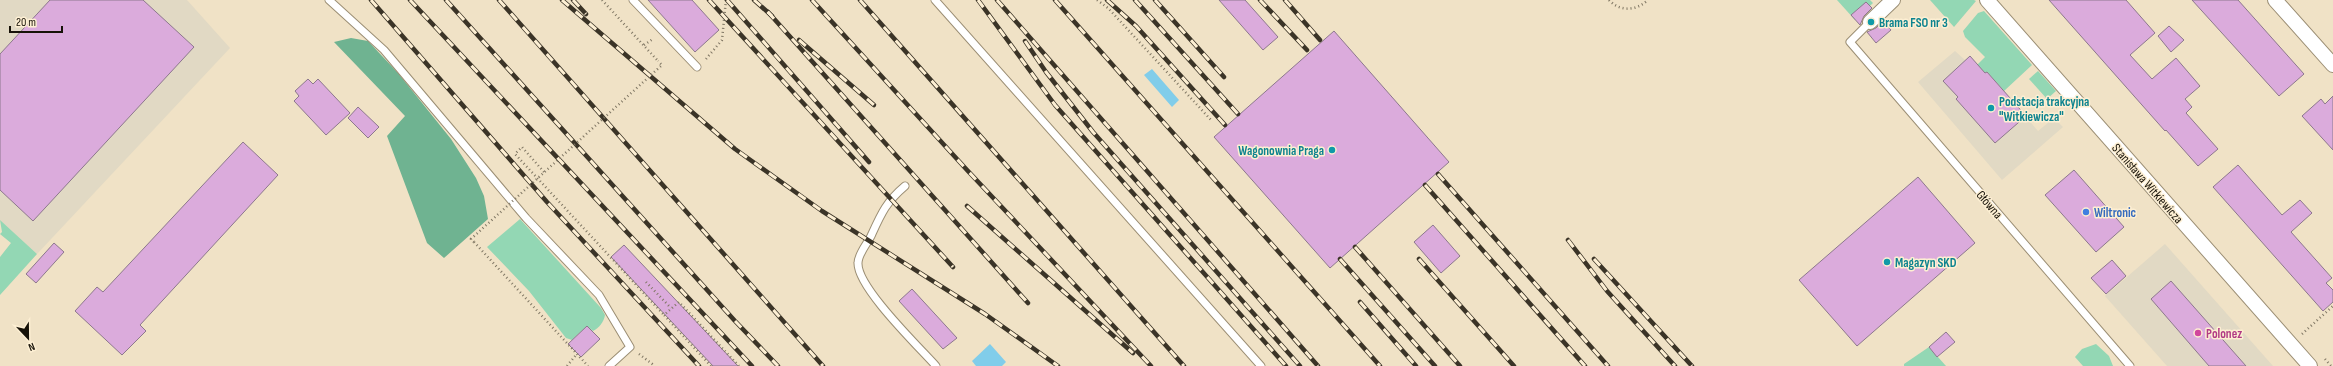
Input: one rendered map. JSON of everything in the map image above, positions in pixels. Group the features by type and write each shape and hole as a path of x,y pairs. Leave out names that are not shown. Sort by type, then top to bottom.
{"street":[{"path":"1870,22 1892,0"},
{"name":"Stanisława Witkiewicza","path":"1987,0 2310,366"},
{"path":"2275,0 2333,65"}],"lane":[{"path":"329,0 384,50 526,218 599,295 630,347 609,366"},
{"path":"633,0 697,67"},
{"path":"935,0 1261,366"},
{"name":"Główna","path":"1870,22 1850,42 2130,366"},
{"path":"905,186 891,198 883,209 858,262 860,275 868,290 936,366"}],"path":[{"path":"588,366 471,239 662,65 602,0"},
{"path":"697,67 722,40 726,0"},
{"path":"1097,0 1108,8 1211,120"},
{"path":"1610,0 1615,6 1624,9 1635,8 1648,0"},
{"path":"644,45 652,38 654,40"},
{"path":"544,172 522,147 515,154 711,366"},
{"path":"646,282 671,308"},
{"path":"664,316 679,302 739,366"},
{"path":"2302,334 2333,306"},
{"path":"630,347 655,366"},
{"path":"567,366 574,352"}],"shaded area":[{"path":"0,0 187,0 230,48 37,254 0,220"},
{"path":"1955,51 1965,60 1970,56 1985,73 1987,72 2038,131 2054,118 2063,127 2002,180 1918,82"},
{"path":"2165,244 2273,366 2167,366 2105,296"}],"green space":[{"path":"1837,0 1870,0 1873,3 1855,20"},
{"path":"1930,0 1974,0 1976,1 1954,27"},
{"path":"1984,11 2032,65 2004,91 1987,72 1985,73 1977,65 1985,57 1965,37 1963,31 1978,13"},
{"path":"351,38 368,41 398,73 451,139 476,178 484,196 488,219 444,258 427,243 387,136 405,116 334,42"},
{"path":"2038,71 2056,91 2047,99 2029,79"},
{"path":"520,219 601,308 605,315 604,320 595,330 593,331 587,326 572,340 566,338 529,291 487,247"},
{"path":"0,220 37,254 0,295 0,257 11,243 0,234 2,232"},
{"path":"2096,344 2109,356 2113,366 2083,366 2075,357 2082,349"},
{"path":"1929,347 1946,366 1904,366 1904,364"}],"water":[{"path":"1152,69 1179,100 1172,107 1144,75"},
{"path":"990,344 1006,362 1002,366 976,366 972,361"}],"building":[{"path":"50,0 143,0 194,47 33,221 0,190 0,54"},
{"path":"648,0 692,0 719,30 695,52"},
{"path":"1219,0 1245,0 1278,37 1263,50"},
{"path":"2049,0 2126,0 2155,33 2130,55 2152,79 2176,58 2200,86 2185,99 2192,107 2186,113 2218,149 2198,166"},
{"path":"2192,0 2238,0 2304,74 2279,96"},
{"path":"1866,2 1872,8 1864,16 1860,25 1851,15"},
{"path":"1883,21 1891,30 1876,43 1867,32 1876,28"},
{"path":"2169,26 2184,40 2171,52 2158,36"},
{"name":"Wagonownia Praga","path":"1334,31 1449,162 1330,268 1214,137"},
{"name":"Podstacja trakcyjna \"Witkiewicza\"","path":"1970,56 1985,73 1987,72 2026,116 1995,143 1956,99 1958,97 1943,81"},
{"path":"308,79 313,84 318,79 350,113 326,135 294,101 299,96 295,91"},
{"path":"2333,96 2333,150 2302,116 2321,99 2325,104"},
{"path":"358,107 379,127 368,138 348,118"},
{"path":"243,142 278,175 140,325 146,331 122,355 75,311 97,287 103,292"},
{"path":"2238,165 2282,215 2300,200 2312,213 2291,232 2332,278 2326,283 2333,290 2333,302 2323,311 2213,187"},
{"path":"2074,170 2124,227 2096,252 2045,195"},
{"name":"Magazyn SKD","path":"1918,177 1975,243 1857,346 1799,280"},
{"path":"1433,225 1460,256 1441,273 1414,242"},
{"path":"54,243 64,252 36,283 26,274"},
{"path":"624,245 738,366 713,366 611,257"},
{"path":"2112,260 2126,276 2106,294 2091,278"},
{"path":"2171,281 2246,366 2209,366 2151,299"},
{"path":"912,289 957,338 943,349 899,301"},
{"path":"587,326 600,339 581,357 568,344"},
{"path":"1946,332 1955,342 1937,357 1929,347"}],"railway":[{"path":"371,0 547,202 699,366"},
{"path":"410,0 752,366"},
{"path":"446,0 735,321 778,366"},
{"path":"499,0 823,366"},
{"path":"562,0 735,149 822,211 985,314 1058,366"},
{"path":"573,0 586,14"},
{"path":"709,0 953,267"},
{"path":"727,0 869,162"},
{"path":"754,0 772,16"},
{"path":"812,0 967,170 1151,366"},
{"path":"860,0 1184,366"},
{"path":"978,0 1055,105 1286,366"},
{"path":"997,0 1318,366"},
{"path":"1055,0 1380,366"},
{"path":"1107,0 1136,26 1225,125"},
{"path":"1135,0 1238,114"},
{"path":"1155,0 1224,77"},
{"path":"1260,0 1307,50"},
{"path":"1285,0 1320,40"},
{"path":"768,12 1028,303"},
{"path":"799,40 874,105"},
{"path":"1025,41 1046,72 1093,132 1300,366"},
{"path":"1438,174 1608,366"},
{"path":"1425,185 1585,366"},
{"path":"967,206 1133,353"},
{"path":"1568,240 1607,291 1675,366"},
{"path":"1355,247 1460,366"},
{"path":"1340,259 1435,366"},
{"path":"1419,259 1514,366"},
{"path":"1594,259 1692,366"},
{"path":"1360,302 1416,366"}],"place":[{"name":"Brama FSO nr 3","path":"1871,22"},
{"name":"Podstacja trakcyjna \"Witkiewicza\"","path":"1991,108"},
{"name":"Wagonownia Praga","path":"1332,150"},
{"name":"Wiltronic","path":"2086,212"},
{"name":"Magazyn SKD","path":"1887,262"},
{"name":"Polonez","path":"2198,333"}]}
